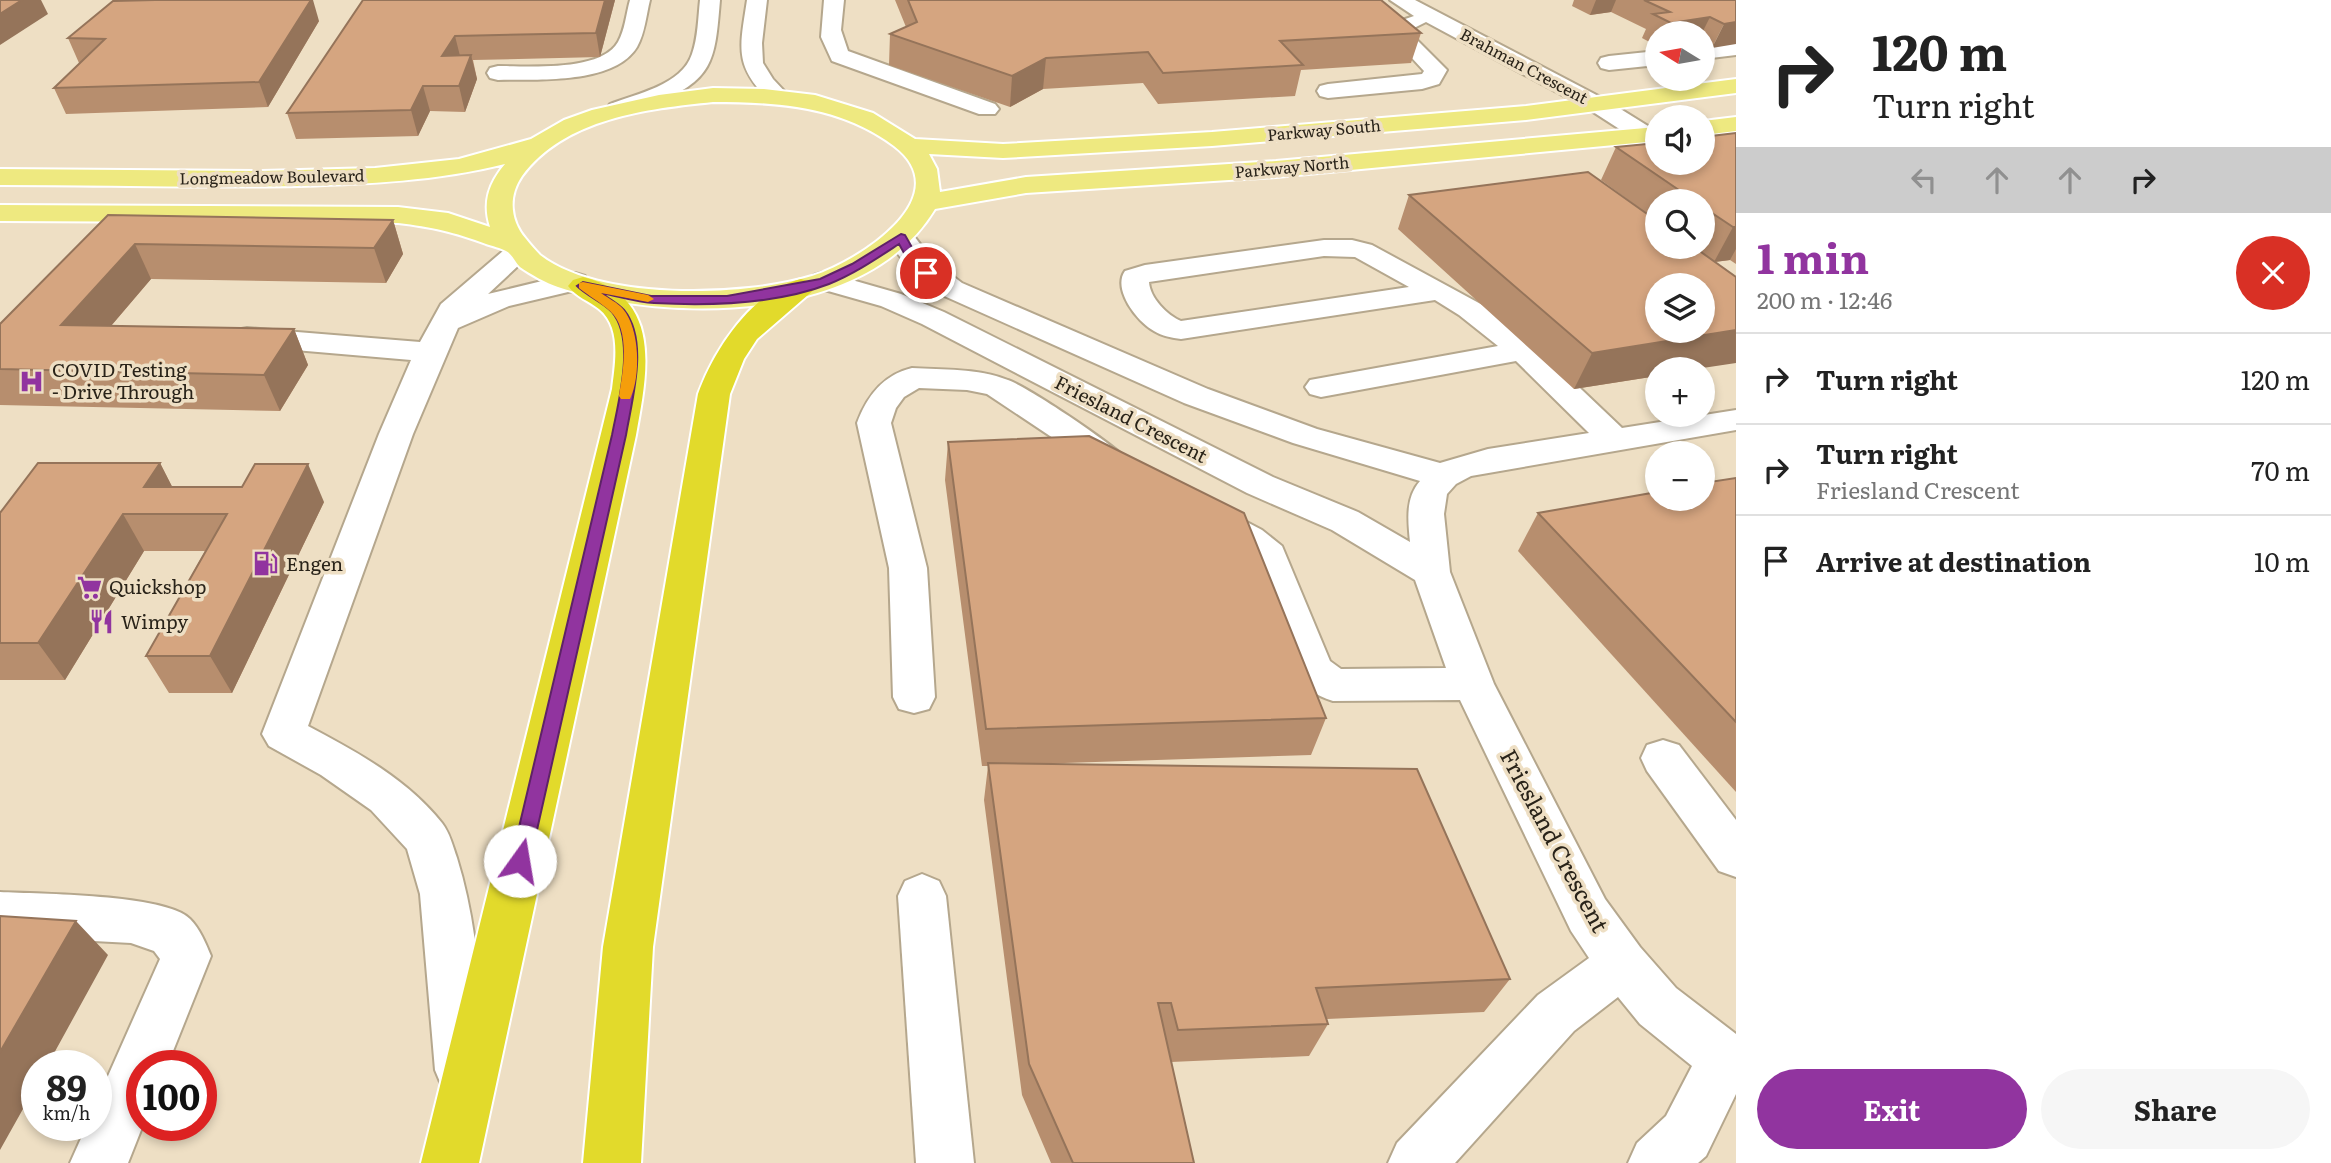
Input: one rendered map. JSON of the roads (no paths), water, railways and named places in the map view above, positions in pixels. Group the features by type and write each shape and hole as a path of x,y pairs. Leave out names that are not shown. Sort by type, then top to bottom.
{"highway":[{"path":"450,1163 619,435 631,363 629,339 619,311 579,284"},
{"path":"611,1163 628,947 714,394 722,367 740,338 770,310 812,285"}],"main road":[{"name":"Parkway South","path":"910,146 1003,150 1094,147 1598,105 1736,86"},
{"path":"516,247 498,218 500,191 515,166 541,143 576,124 618,110 664,100 713,95 778,96 848,111 883,127 910,146 927,173 927,203 901,238"},
{"path":"1715,127 1736,124"},
{"name":"Parkway North","path":"927,203 1026,185 1276,169 1645,136"},
{"name":"Longmeadow Boulevard","path":"0,177 262,179 375,176 459,167 496,159 541,143"},
{"name":"Longmeadow Boulevard","path":"0,214 397,215 449,221 516,247 540,267 579,284 664,300 727,300 812,285 857,267 901,238"}],"street":[{"path":"498,73 570,70 617,58 626,47 640,0"},
{"path":"618,110 671,87 691,74 703,57 710,0"},
{"path":"757,0 750,63 759,79 778,96"},
{"path":"834,0 831,39 834,49 841,56 987,109"},
{"name":"Brahman Crescent","path":"1400,0 1645,131"},
{"path":"1328,91 1431,79 1436,70 1395,29 1432,17"},
{"path":"1715,52 1736,49"},
{"path":"1609,63 1645,59"},
{"path":"901,238 914,260 926,273 952,289 1196,396 1306,436 1444,476 1459,468 1488,460 1736,420"},
{"path":"465,1100 444,894 427,839 387,797 337,762 284,734 396,434 435,341 452,310 516,247"},
{"path":"1439,291 1171,330 1159,323 1133,284 1135,277 1145,274 1342,247 1368,250 1439,291 1477,314 1521,351 1615,440"},
{"path":"222,335 435,341 458,318 484,305 525,292 579,284"},
{"name":"Friesland Crescent","path":"812,285 891,300 933,318 1260,485 1345,521 1431,572"},
{"path":"1321,387 1521,351"},
{"path":"914,697 908,568 874,423 880,406 893,390 912,378 967,380 998,387 1145,484"},
{"name":"Friesland Crescent","path":"1444,476 1430,491 1426,514 1431,572 1474,684 1588,915 1622,964 1658,1006 1730,1063"},
{"path":"1180,502 1248,539 1269,555 1313,671 1333,685 1474,684"},
{"path":"1663,758 1736,856"},
{"path":"922,896 945,1163"},
{"path":"0,914 131,921 171,933 186,956 99,1163"},
{"path":"1416,1163 1556,1013 1622,964"},
{"path":"1657,1163 1686,1136 1730,1063"}],"place":[{"name":"COVID Testing - Drive Through","path":"32,381"},
{"name":"Engen","path":"266,564"},
{"name":"Quickshop","path":"89,587"},
{"name":"Wimpy","path":"101,622"}]}
